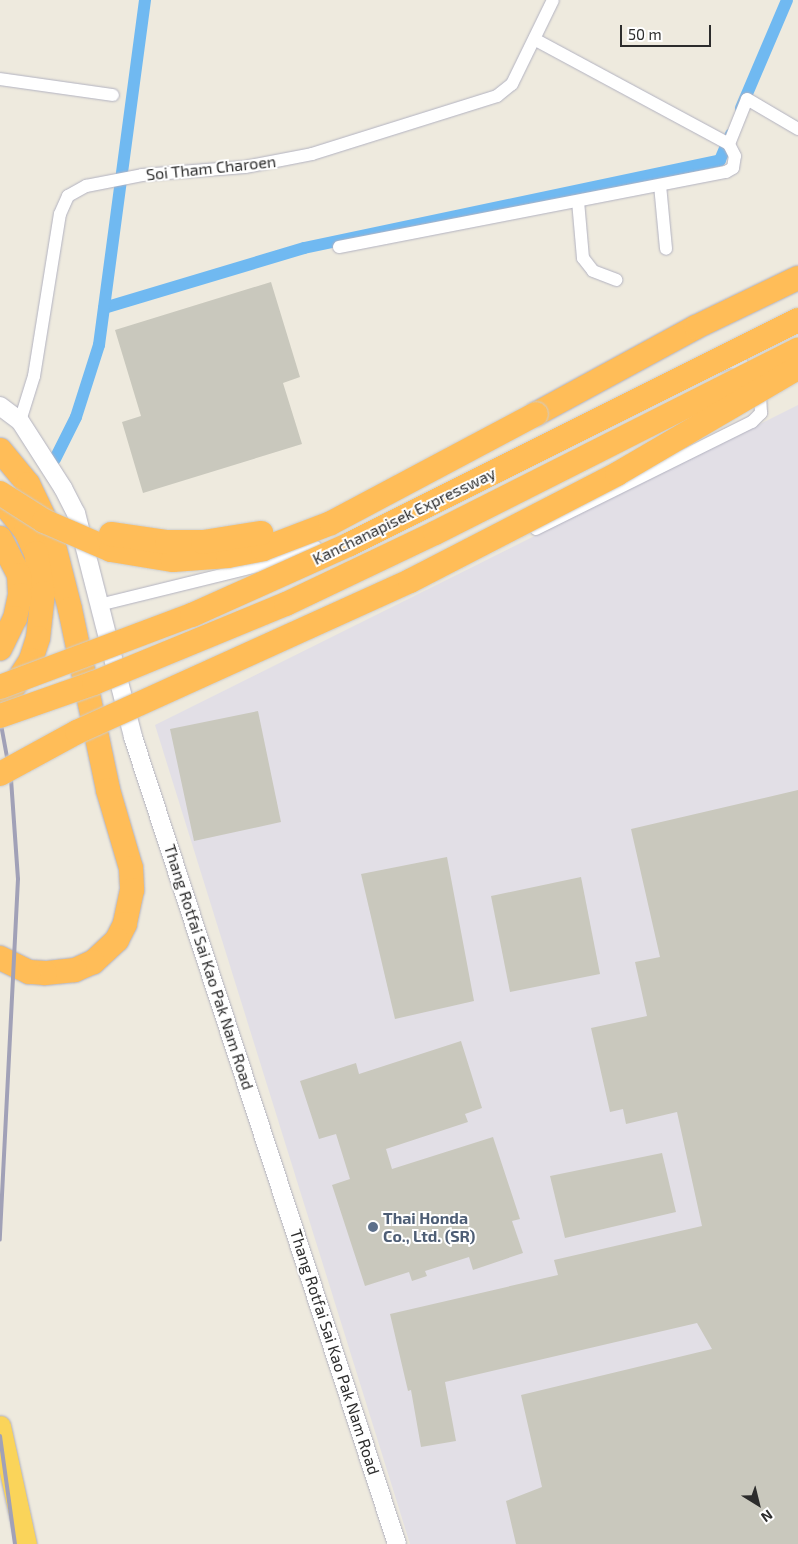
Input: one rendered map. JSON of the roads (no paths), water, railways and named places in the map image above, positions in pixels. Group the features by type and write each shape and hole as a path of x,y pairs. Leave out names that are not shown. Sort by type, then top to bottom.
{"highway":[{"path":"0,493 44,521 111,550 144,557 199,560 263,550 296,539 413,479 687,331 798,278"},
{"name":"Kanchanapisek Expressway","path":"0,688 192,615 350,544 798,320"},
{"name":"Kanchanapisek Expressway","path":"0,716 94,684 286,604 436,534 798,350"},
{"path":"0,774 16,762 77,732 436,567 617,474 798,368"},
{"path":"0,450 28,484 50,530 70,609 108,790 131,868 132,890 125,924 117,940 93,962 75,970 45,973 29,972 0,958"},
{"path":"0,474 44,504 85,525 111,533 167,542 203,542 268,532 413,479"},
{"path":"0,498 26,531 36,552 43,593 38,638 31,660 0,708"},
{"path":"0,538 18,575 20,595 15,618 0,649"},
{"path":"0,1426 6,1486 26,1544"}],"main road":[{"name":"Thang Rotfai Sai Kao Pak Nam Road","path":"0,406 20,421 64,488 76,514 128,716 397,1544"}],"street":[{"name":"Soi Tham Charoen","path":"20,421 44,355 62,205 74,191 142,175 245,167 312,154 491,98 512,84 553,0"},
{"path":"339,247 660,185 733,168 735,156 728,143 534,39"},
{"path":"0,79 113,96"},
{"path":"728,143 747,99 798,129"},
{"path":"660,185 666,249"},
{"path":"578,201 582,258 593,271 616,280"},
{"path":"99,605 286,559 338,538 675,382 730,362 742,364 760,391 761,413 752,422 628,486 128,716"}],"waterway":[{"path":"55,459 76,417 99,345 145,0"},
{"path":"741,108 787,0"},
{"path":"104,308 304,248 720,160 731,134"}],"railway":[{"path":"0,719 11,779 18,879 0,1240"},
{"path":"0,1436 15,1544"}],"place":[{"name":"Thai Honda Co., Ltd. (SR)","path":"373,1227"}]}
